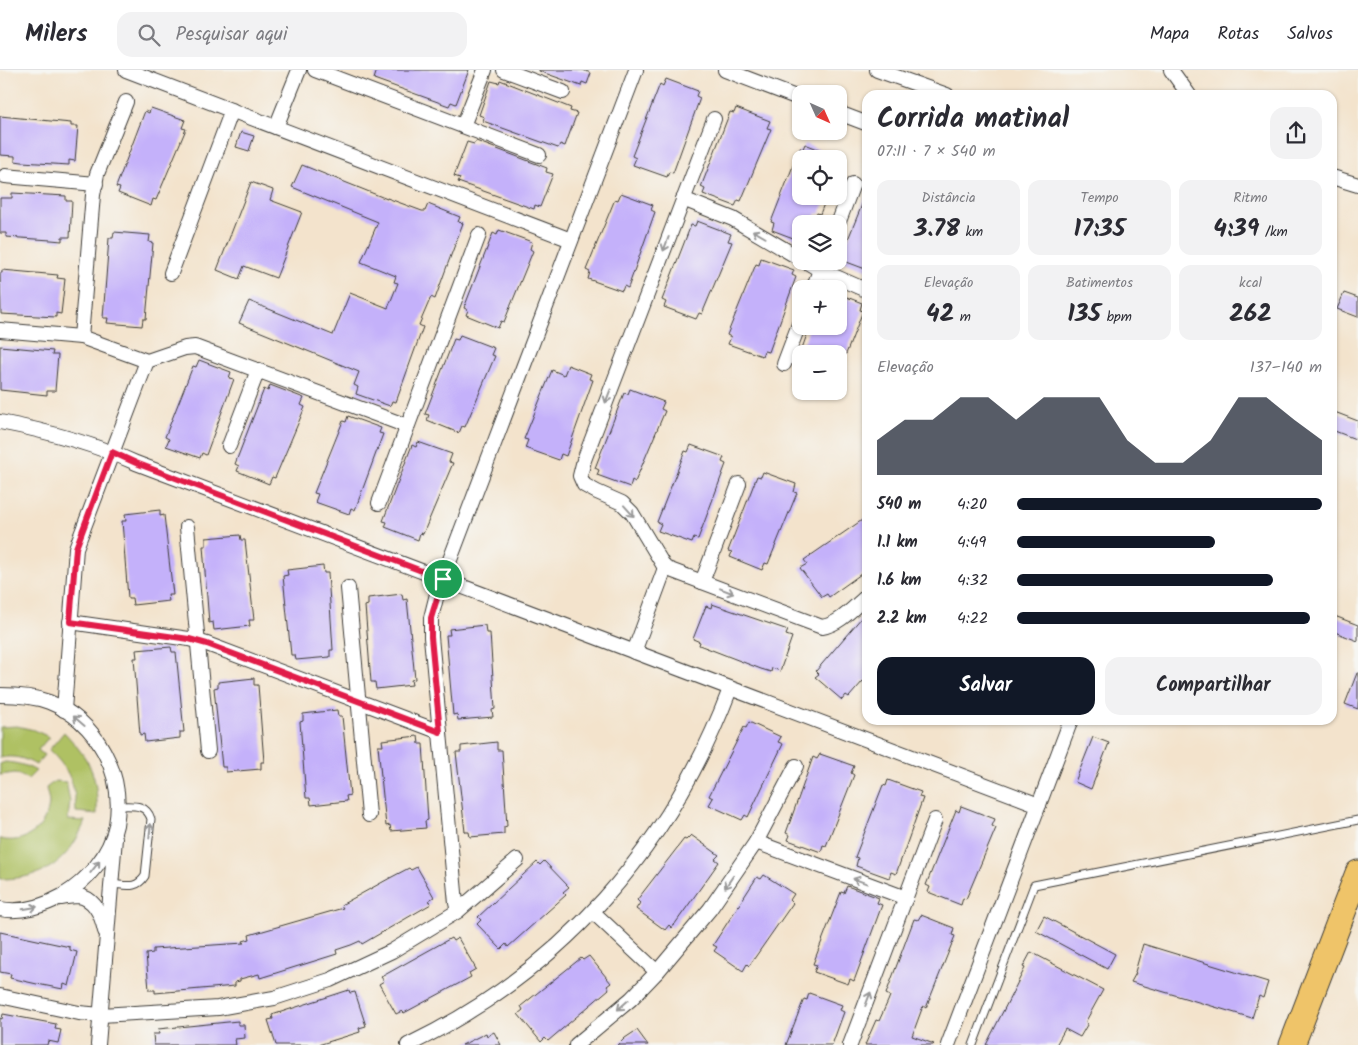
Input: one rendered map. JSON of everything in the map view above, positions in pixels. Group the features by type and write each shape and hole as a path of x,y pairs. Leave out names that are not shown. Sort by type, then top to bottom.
{"highway":[{"path":"1292,1045 1358,873"}],"street":[{"path":"126,70 572,240"},
{"path":"276,127 299,70"},
{"path":"315,70 539,155"},
{"path":"463,126 485,70"},
{"path":"504,70 563,92"},
{"path":"458,911 431,637 431,618 443,579 636,70"},
{"path":"725,70 792,96"},
{"path":"877,70 933,90"},
{"path":"1171,70 1185,90"},
{"path":"81,336 93,195 97,174 126,102"},
{"path":"171,273 232,110"},
{"path":"848,116 862,122"},
{"path":"714,119 584,460 580,476 584,485 622,503 632,513 665,568 822,627 830,626 837,622 862,600"},
{"path":"5,176 96,184"},
{"path":"1337,178 1358,185"},
{"path":"841,215 853,184"},
{"path":"683,199 733,219 792,254"},
{"path":"379,503 479,235"},
{"path":"829,270 862,288"},
{"path":"0,330 81,336 147,361 178,350 195,347 408,426"},
{"path":"784,364 795,335"},
{"path":"64,710 76,548 147,361"},
{"path":"229,446 258,370"},
{"path":"0,422 50,433 112,452 136,463 1039,805"},
{"path":"702,582 739,484"},
{"path":"187,528 208,752"},
{"path":"634,652 665,568"},
{"path":"348,588 369,815"},
{"path":"70,622 189,639 207,644 440,732"},
{"path":"408,1045 437,1031 495,995 534,967 578,929 611,893 643,852 672,809 719,718 730,689"},
{"path":"0,695 16,695 48,702 78,719 100,744 114,775 117,806 116,827 98,1045"},
{"path":"948,1045 1069,725"},
{"path":"576,1045 624,1005 657,972 710,909 756,842 796,766"},
{"path":"850,1045 935,820"},
{"path":"0,910 41,906 74,888 100,861 116,827"},
{"path":"756,842 906,898"},
{"path":"0,996 79,1013 101,1015 218,1008 274,998 330,980 383,955 458,911 517,860"},
{"path":"58,898 80,896 92,903 102,916 107,938"},
{"path":"593,912 657,972"}],"lane":[{"path":"111,884 134,886 140,883 145,876 151,819 149,811 142,807 117,806"},
{"path":"973,1045 1034,885 1358,820"}],"green space":[{"path":"17,726 34,730 49,737 38,750 44,755 36,765 19,758 0,758 0,727"},
{"path":"64,732 87,760 91,769 96,789 97,814 76,812 73,785 67,771 49,750"},
{"path":"5,762 29,767 36,771 28,779 15,773 0,775 0,764"},
{"path":"55,781 66,782 70,801 68,820 85,821 79,835 63,857 53,865 30,876 0,879 0,839 17,840 39,828 47,813 49,804 46,788"}],"building":[{"path":"377,70 469,70 456,104 451,102 449,106 374,79"},
{"path":"539,70 583,70 591,73 587,84 582,82 581,86"},
{"path":"666,79 698,91 696,96 700,98 673,173 669,172 667,177 633,165 636,158 632,156 660,84 663,86"},
{"path":"500,80 571,108 570,111 577,113 565,146 560,144 558,148 483,121 484,117 479,115 491,81 499,83"},
{"path":"151,108 185,120 182,128 186,129 156,200 153,199 151,206 118,193 120,188 116,187 145,111 149,113"},
{"path":"736,108 770,121 767,128 771,129 741,201 738,200 735,206 703,194 705,189 701,187 730,112 734,113"},
{"path":"0,116 71,123 71,126 78,126 75,161 69,160 69,165 22,162 15,161 15,156 0,155"},
{"path":"241,132 254,136 249,151 236,147"},
{"path":"476,141 547,168 546,172 553,174 540,207 535,205 534,209 458,182 460,178 454,176 467,142 474,144"},
{"path":"805,144 820,150 802,150"},
{"path":"302,165 422,211 425,211 428,204 460,217 458,222 463,223 435,299 431,297 419,325 423,327 396,402 392,401 390,406 356,394 358,387 354,385 359,372 239,323 249,301 333,335 350,293 388,308 398,283 394,282 396,276 361,262 378,222 292,187"},
{"path":"792,168 792,205 824,205 820,214 792,215 792,238 772,230 774,223 771,222"},
{"path":"251,182 273,190 270,200 302,212 276,278 244,266 239,279 217,270"},
{"path":"12,193 66,196 66,201 72,201 70,237 62,237 62,241 6,237 6,233 0,233 0,198 12,198"},
{"path":"621,193 653,205 651,210 655,212 628,288 624,286 622,291 588,279 590,272 586,270 615,199 618,200"},
{"path":"862,205 862,268 847,262 847,242"},
{"path":"697,221 731,234 728,241 732,242 702,314 699,313 696,319 664,307 666,302 662,300 691,225 695,226"},
{"path":"499,230 532,242 530,249 533,251 504,322 501,321 498,328 466,315 468,310 464,308 493,233 497,235"},
{"path":"114,232 150,235 149,242 153,243 146,319 143,319 142,326 107,323 108,318 103,318 109,238 113,238"},
{"path":"761,258 794,270 792,275 796,277 795,280 792,280 792,288 769,352 764,351 762,356 728,344 731,337 727,335 756,264 759,265"},
{"path":"2,270 58,275 57,278 65,279 61,314 56,313 56,317 1,314 0,273 2,273"},
{"path":"1344,293 1358,298 1358,317 1337,309"},
{"path":"847,297 862,303 860,310 862,314 847,351 847,345 803,345 807,335 847,335"},
{"path":"460,335 494,348 491,355 495,356 465,427 462,426 459,433 427,420 429,415 425,414 454,339 458,340"},
{"path":"0,346 53,351 52,355 58,355 55,391 47,391 47,395 0,390"},
{"path":"199,360 231,372 229,378 234,379 206,455 202,453 200,458 166,446 169,439 165,437 193,366 196,367"},
{"path":"568,365 591,374 589,379 593,380 566,456 561,454 559,460 525,448 528,440 524,439 552,370 564,375"},
{"path":"270,385 304,398 301,405 305,407 275,478 272,477 269,484 237,471 239,466 235,464 264,389 268,391"},
{"path":"630,389 664,402 661,409 665,411 635,482 632,480 630,487 597,475 599,470 595,468 624,393 628,394"},
{"path":"1337,413 1358,421 1358,440 1337,432"},
{"path":"348,416 381,428 379,433 383,434 355,510 351,508 349,514 315,502 318,494 314,493 343,421 346,422"},
{"path":"418,442 452,454 449,462 453,463 423,534 420,533 418,540 385,527 387,522 383,521 412,445 416,447"},
{"path":"691,445 724,457 722,462 726,464 698,539 694,538 692,543 658,531 661,524 657,522 685,451 688,452"},
{"path":"763,472 796,484 794,492 797,493 768,564 765,563 762,570 730,557 732,552 728,551 757,476 761,477"},
{"path":"160,510 160,516 164,515 173,595 168,595 169,601 133,605 132,598 128,598 122,521 126,521 125,514"},
{"path":"862,520 862,573 829,597 827,594 822,597 800,568 807,564 804,560"},
{"path":"240,535 241,540 245,540 254,620 249,620 250,626 214,630 213,622 209,623 203,546 206,546 206,538"},
{"path":"323,566 324,573 328,573 333,650 330,650 330,657 296,660 295,655 291,655 283,576 288,575 287,570"},
{"path":"402,594 403,600 407,599 415,679 411,680 412,685 376,689 375,682 371,682 365,606 368,605 368,598"},
{"path":"712,604 788,630 786,635 792,637 780,671 772,668 771,672 761,669 699,645 700,642 693,639 706,606 711,608"},
{"path":"862,617 862,682 849,697 846,695 842,700 815,677 819,674 816,671"},
{"path":"1337,617 1358,625 1358,641 1337,633"},
{"path":"485,625 486,633 490,633 495,709 492,710 493,717 458,720 457,714 453,715 446,635 450,635 449,629"},
{"path":"171,647 172,652 176,652 184,732 180,732 180,738 145,742 144,734 140,735 134,658 137,658 136,650"},
{"path":"1358,673 1358,709 1345,704"},
{"path":"254,678 254,685 258,685 264,762 261,762 261,769 226,772 226,767 222,767 214,688 218,687 218,682"},
{"path":"337,710 338,716 342,716 350,795 346,796 347,801 311,805 310,798 306,798 300,722 303,721 303,714"},
{"path":"749,722 781,737 778,742 783,744 748,817 745,815 742,820 709,805 713,798 709,796 744,727 746,728"},
{"path":"418,736 419,744 423,744 428,820 425,821 426,828 391,831 390,825 386,826 378,746 383,746 382,740"},
{"path":"1093,737 1109,743 1091,789 1075,782"},
{"path":"497,742 497,750 502,750 507,826 504,827 504,834 470,837 469,832 465,832 456,752 461,752 461,746"},
{"path":"820,754 854,766 851,773 854,775 826,846 823,845 821,852 788,840 790,835 786,833 813,757 817,759"},
{"path":"888,780 921,792 919,797 923,798 896,874 891,872 889,878 856,866 858,858 855,857 883,785 886,786"},
{"path":"961,806 995,819 992,826 996,828 966,899 963,898 961,905 928,892 930,887 926,885 956,810 959,812"},
{"path":"691,835 719,855 715,859 719,862 672,928 669,925 665,930 636,909 640,903 637,900 684,839 686,840"},
{"path":"544,861 569,887 563,892 566,895 508,947 506,944 501,949 477,924 481,920 478,917 537,862 540,865"},
{"path":"417,867 434,897 429,900 431,904 362,944 360,941 336,950 337,954 260,978 259,974 240,979 240,981 235,982 235,986 155,993 155,990 149,990 146,954 153,953 153,949 244,943 243,941 250,939 249,935 343,908 341,905 409,868 411,870"},
{"path":"764,875 794,894 790,900 793,903 749,966 747,964 743,971 714,951 717,947 713,945 757,877 761,879"},
{"path":"847,886 879,898 877,903 882,905 854,981 850,979 848,984 814,972 817,965 813,964 841,892 844,893"},
{"path":"921,915 954,928 952,935 955,936 926,1008 923,1006 912,1036 934,1044 865,1045 876,1020 879,1021 890,996 886,994 914,919 918,920"},
{"path":"1044,916 1115,954 1107,969 1036,931"},
{"path":"0,932 70,947 70,950 77,952 69,986 64,984 63,989 37,984 10,978 11,974 0,972"},
{"path":"451,938 453,941 458,938 476,969 469,973 471,977 404,1013 402,1011 396,1014 379,984 384,981 381,977"},
{"path":"1143,944 1268,982 1263,998 1259,996 1252,1018 1131,982 1136,973"},
{"path":"1031,952 1103,990 1086,1021 1087,1025 1080,1037 1065,1029 1056,1045 986,1045 1025,968 1023,967"},
{"path":"589,956 611,983 607,986 609,989 548,1041 545,1038 541,1042 518,1014 523,1010 521,1006 581,958 583,960"},
{"path":"349,990 350,993 355,992 366,1026 359,1028 360,1032 318,1045 276,1045 268,1020 273,1019 272,1015"},
{"path":"809,993 842,1005 840,1010 844,1012 832,1045 786,1045 804,999 807,1000"},
{"path":"3,1014 56,1024 55,1029 61,1030 58,1043 48,1041 47,1045 0,1045 0,1018 2,1019"},
{"path":"238,1021 238,1025 244,1025 245,1038 235,1039 236,1045 154,1045 153,1034 159,1034 158,1029"},
{"path":"637,1030 648,1045 618,1045 625,1038"},
{"path":"494,1032 501,1045 462,1045 486,1033 487,1036"}],"route":[{"path":"112,452 136,463 443,579 431,618 440,732 207,644 189,639 70,622 76,548 112,452"}]}
